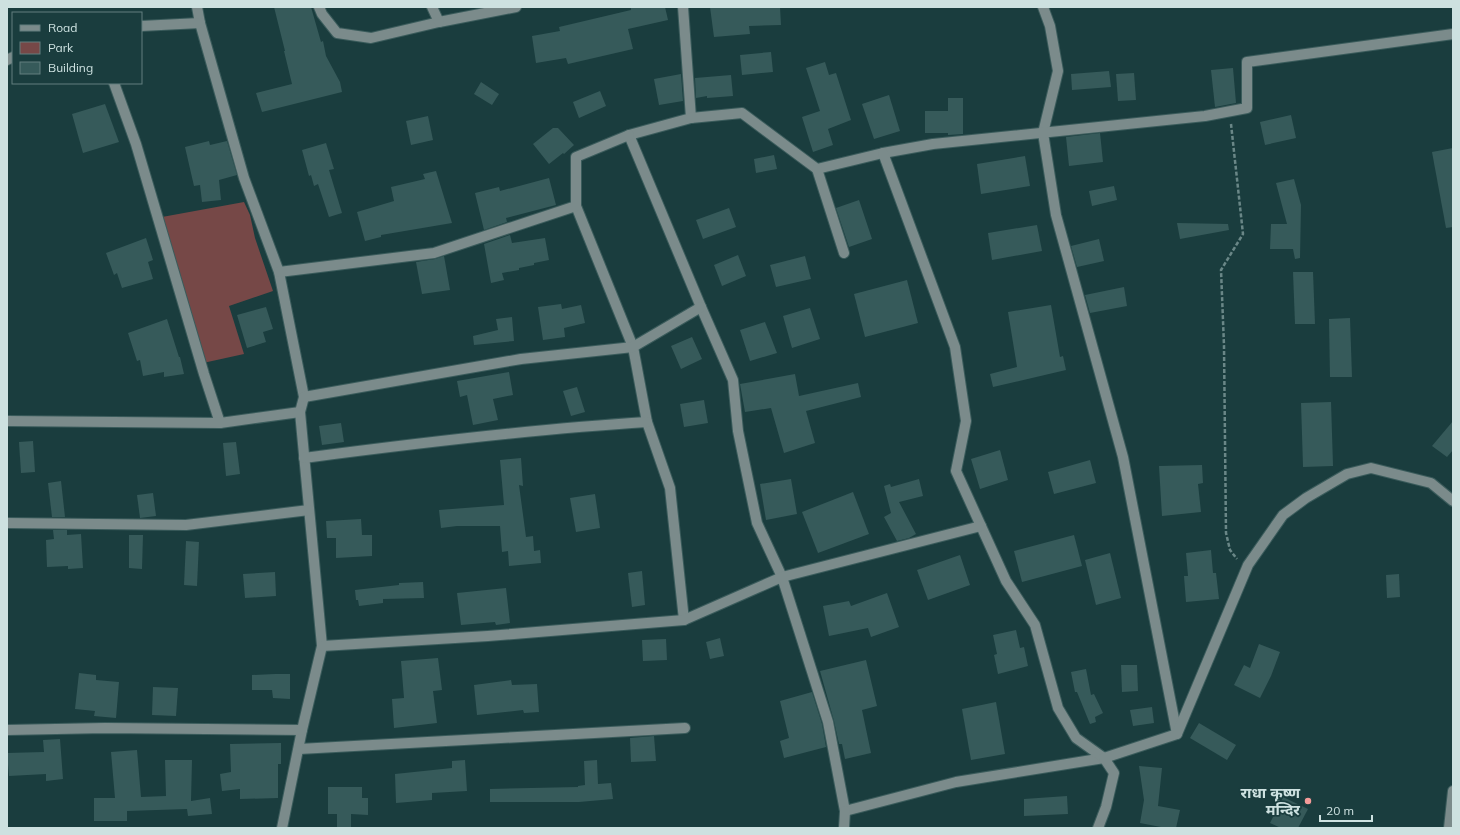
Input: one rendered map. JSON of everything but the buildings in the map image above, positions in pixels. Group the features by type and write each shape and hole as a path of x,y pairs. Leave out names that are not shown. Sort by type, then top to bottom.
{"street":[{"path":"197,7 200,23 244,178 279,272 304,397 300,412 322,646 302,730 282,828"},
{"path":"319,7 322,14 337,33 371,38 439,22 516,7"},
{"path":"432,7 439,22"},
{"path":"683,7 692,118"},
{"path":"1043,7 1050,26 1058,71 1043,133 1056,215 1123,457 1177,734"},
{"path":"142,26 200,23"},
{"path":"817,170 883,153 933,144 1206,116 1230,112 1247,108 1247,62 1453,34"},
{"path":"114,84 136,144 220,423"},
{"path":"684,620 670,488 647,422 633,347 576,206 576,157 630,136 692,118 742,113 817,170 844,253"},
{"path":"630,136 701,308 733,380 738,431 757,523 782,577 828,722 845,811 844,828"},
{"path":"883,153 955,347 966,421 956,471 1006,581 1035,625 1058,708 1076,738 1104,758 1114,773 1106,807 1098,828"},
{"path":"279,272 434,253 576,206"},
{"path":"304,397 520,359 633,347 701,308"},
{"path":"7,421 220,423 300,412"},
{"path":"304,458 447,440 586,426 647,422"},
{"path":"845,811 956,782 1104,758 1177,734 1248,566 1283,515 1306,498 1347,474 1371,468 1431,484 1453,501"},
{"path":"7,523 186,525 309,510"},
{"path":"322,646 488,636 684,620 782,577 981,526"},
{"path":"7,730 105,728 302,730"},
{"path":"299,749 685,728"},
{"path":"1449,828 1453,791"}],"path":[{"path":"1230,112 1244,234 1221,270 1224,346 1226,533 1230,550 1236,559 1248,566"}],"green space":[{"path":"244,202 250,215 255,238 273,291 229,306 244,354 203,363 162,217"}],"place":[{"name":"राधा कृष्ण मन्दिर","path":"1308,801"}]}
